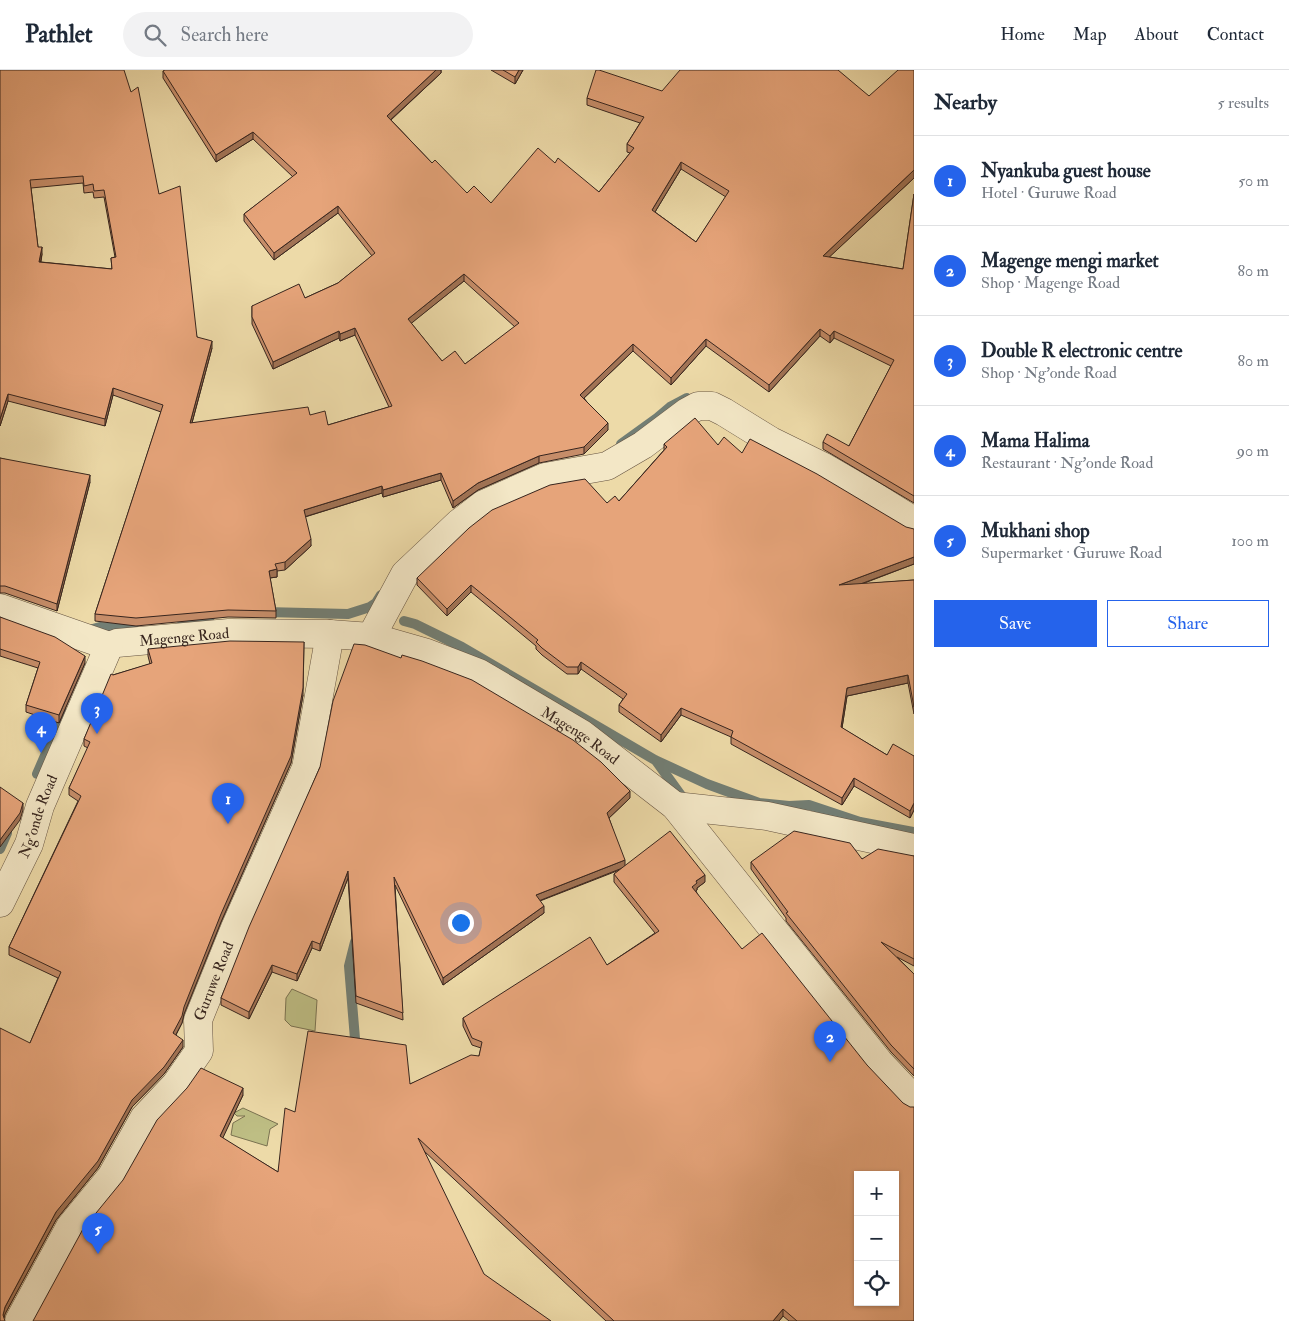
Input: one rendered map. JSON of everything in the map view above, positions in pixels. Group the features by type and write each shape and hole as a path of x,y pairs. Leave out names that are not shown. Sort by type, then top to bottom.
{"street":[{"path":"371,638 405,574 459,523 484,504 545,477 606,466 643,445 698,406 712,406 724,412 771,441 824,467 914,521"},
{"path":"0,608 108,646"},
{"name":"Magenge Road","path":"108,646 117,643 229,632 330,634 371,638 427,653 479,673 582,734 675,806 879,1062 914,1099"},
{"name":"Guruwe Road","path":"19,1321 70,1227 111,1176 144,1118 176,1084 199,1051 198,1020 306,768 330,634"},
{"name":"Ng'onde Road","path":"0,903 28,844 40,806 108,646"},
{"path":"675,806 767,816 914,848"}],"green space":[{"path":"292,989 317,1000 315,1031 291,1026 285,1020 286,998"},
{"path":"243,1108 278,1124 270,1129 267,1146 231,1135 233,1123 245,1116 237,1116 234,1113"}],"building":[{"path":"0,70 124,70 131,92 138,87 159,194 180,186 197,337 212,341 190,423 308,407 310,415 325,411 328,425 392,406 355,328 340,334 339,331 273,362 252,317 252,306 299,284 305,298 338,283 375,253 338,206 274,253 244,214 297,173 253,132 216,155 163,71 436,70 387,116 432,163 435,160 467,193 474,186 491,203 538,148 555,163 558,158 599,192 634,148 627,144 644,117 587,98 596,70 662,91 680,70 838,70 869,96 898,70 914,70 914,170 823,256 903,269 914,194 914,496 823,442 827,434 849,446 894,360 834,331 830,336 820,329 769,385 706,339 671,378 633,344 580,395 608,423 584,447 539,456 478,483 453,501 441,473 383,490 382,486 304,510 311,539 285,562 275,564 277,569 269,571 276,611 228,610 136,618 95,614 163,405 113,388 105,419 8,394 0,419","holes":["681,162 729,191 696,242 652,210","83,176 84,186 93,184 94,191 104,190 116,257 111,258 112,269 39,262 42,247 38,247 30,180","464,274 519,323 465,364 455,351 442,361 408,319"]},
{"path":"503,70 519,70 515,77"},
{"path":"695,418 718,445 724,437 742,453 750,439 817,474 906,527 914,529 914,557 839,585 914,580 914,707 908,675 847,688 841,727 887,755 893,744 914,756 914,803 910,811 854,778 842,798 731,737 733,731 681,708 661,735 619,705 627,694 581,662 578,667 567,667 542,648 536,642 538,640 471,585 447,609 417,578 469,528 492,510 550,485 585,479 607,503 615,496 619,501 667,447 664,444"},
{"path":"0,458 90,475 57,604 5,586 0,586"},
{"path":"0,617 55,637 85,656 59,715 26,705 40,662 0,649"},
{"path":"230,641 304,642 303,688 291,756 221,914 182,1016 173,1033 183,1040 164,1067 132,1100 98,1161 56,1212 5,1307 3,1315 5,1321 0,1321 0,1028 30,1043 61,972 9,947 81,796 69,788 90,742 84,739 111,674 152,663 148,649"},
{"path":"354,644 365,645 401,658 402,655 422,661 472,680 573,740 601,762 630,791 607,813 625,860 536,895 544,906 443,978 394,877 403,1013 356,996 348,871 320,944 312,941 297,974 272,965 249,1012 221,998 249,927 320,767 333,701"},
{"path":"0,787 23,803 20,813 0,840"},
{"path":"670,831 705,875 696,881 697,883 692,887 742,949 762,933 867,1065 903,1103 914,1107 914,1321 797,1321 783,1309 773,1321 614,1321 418,1138 484,1274 551,1321 33,1321 83,1229 123,1180 157,1120 187,1088 201,1068 243,1088 220,1136 278,1172 285,1108 295,1112 308,1031 406,1045 410,1084 471,1055 479,1056 482,1042 472,1038 463,1018 590,937 607,965 659,931 614,874"},
{"path":"794,831 850,843 862,859 878,849 914,856 914,959 881,942 914,974 914,1069 891,1045 786,913 788,912 751,862"}],"waterway":[{"path":"621,444 670,407 687,398"},
{"path":"265,612 348,614 370,607 376,603 381,595"},
{"path":"179,627 210,617"},
{"path":"404,621 415,624 462,647 655,760 707,784 759,803 789,806 809,805 860,822 914,832"},
{"path":"89,630 100,627 135,630"},
{"path":"37,774 50,744 61,710"},
{"path":"657,762 685,801"},
{"path":"0,849 7,833"},
{"path":"355,942 349,966 356,1051"}],"place":[{"name":"Double R electronic centre","path":"97,734"},
{"name":"Mama Halima","path":"41,753"},
{"name":"Nyankuba guest house","path":"228,824"},
{"name":"Magenge mengi market","path":"830,1062"},
{"name":"Mukhani shop","path":"98,1254"}]}
